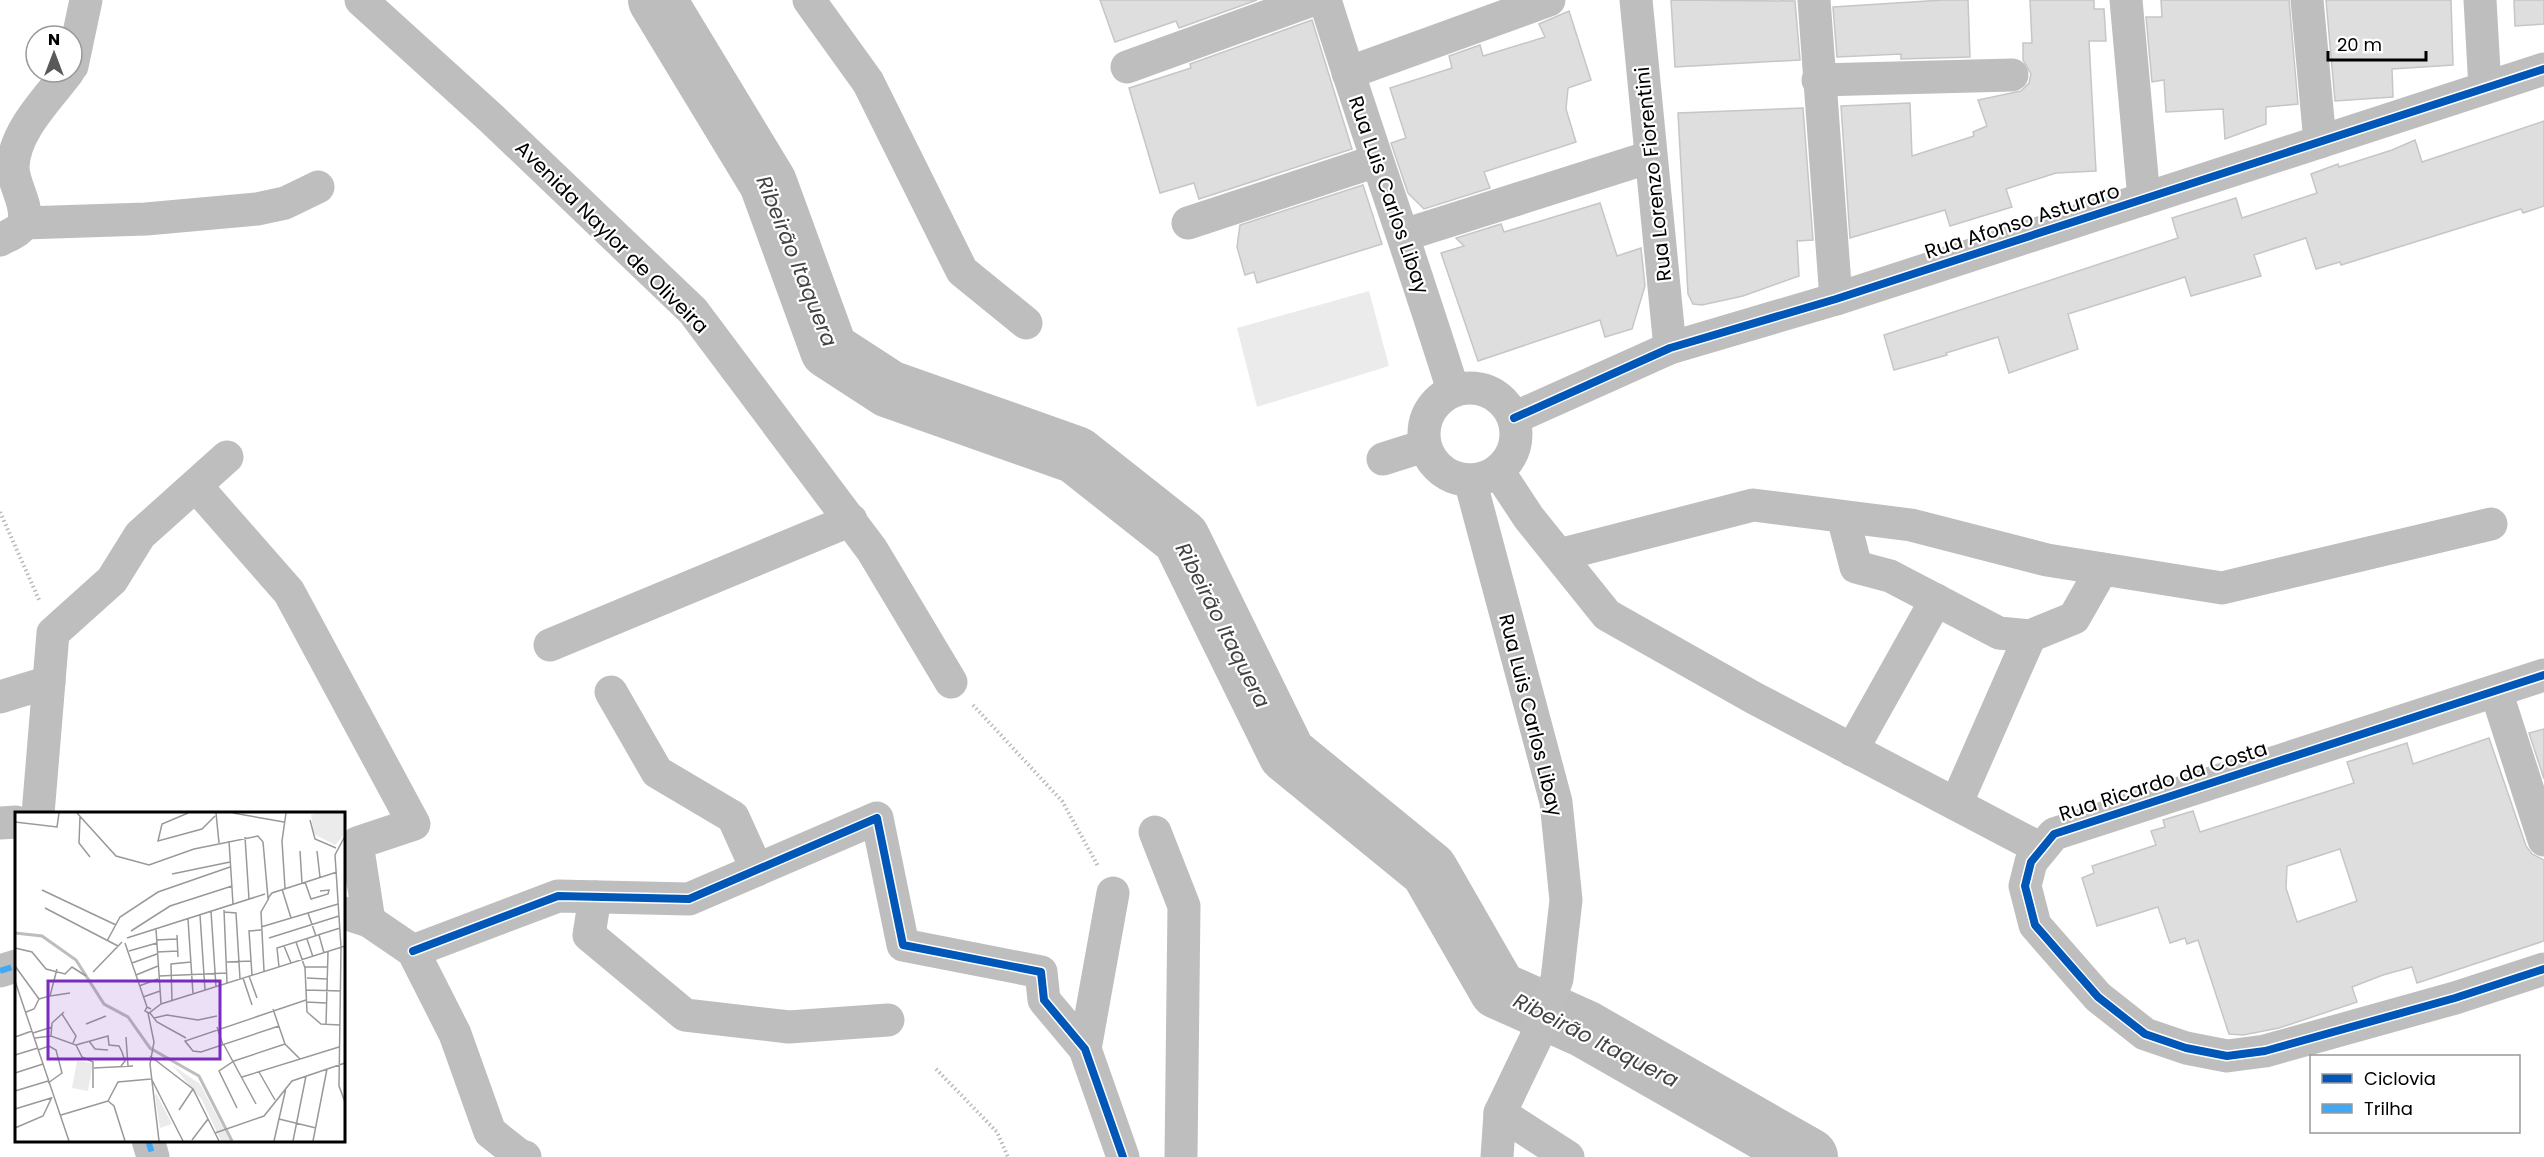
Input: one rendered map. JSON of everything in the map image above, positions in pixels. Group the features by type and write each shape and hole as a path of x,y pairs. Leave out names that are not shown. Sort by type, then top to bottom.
{"street":[{"path":"81,24 86,0"},
{"name":"Avenida Naylor de Oliveira","path":"361,0 492,119 693,311 872,550 951,682"},
{"path":"809,0 868,82 962,271 1026,323"},
{"path":"1127,67 1312,0"},
{"name":"Rua Luis Carlos Libay","path":"1325,0 1376,161 1404,234 1453,390"},
{"path":"1348,73 1549,0"},
{"name":"Rua Lorenzo Fiorentini","path":"1636,0 1670,348"},
{"path":"1814,0 1818,80 1836,299"},
{"path":"2126,0 2144,199"},
{"path":"2307,0 2320,142"},
{"path":"2480,0 2485,88"},
{"name":"Rua Afonso Asturaro","path":"1514,417 1670,348 1836,299 2544,69"},
{"path":"1818,80 2012,75"},
{"path":"12,231 25,210 13,167 17,150 26,127 59,84"},
{"path":"1404,234 1650,157"},
{"path":"1188,223 1376,161"},
{"path":"12,231 257,208 285,203 318,187"},
{"path":"1467,387 1482,388 1501,400 1514,417 1515,447 1484,476 1455,478 1441,471 1431,460 1424,446 1424,429 1428,413 1438,399 1453,390 1467,387"},
{"path":"1383,459 1424,446"},
{"path":"39,812 53,633 112,580 140,535 227,457"},
{"path":"1484,476 1529,518 1607,615 1754,699 2041,849"},
{"name":"Rua Luis Carlos Libay","path":"1484,476 1556,802 1566,900 1557,979 1535,1040 1500,1113 1497,1157"},
{"path":"195,486 289,592 414,824 357,843 356,917 413,951 455,1034 490,1132 519,1155 525,1157"},
{"path":"1559,555 1753,505 1911,525 2047,560 2222,588 2491,524"},
{"path":"1843,517 1856,567 1890,576 1999,633 2030,636 2074,618 2102,568"},
{"path":"550,645 851,520"},
{"path":"1852,750 1936,600"},
{"path":"1956,804 2030,636"},
{"name":"Rua Ricardo da Costa","path":"2544,675 2054,834 2031,862 2025,886 2035,925 2098,997 2145,1034 2186,1048 2227,1056 2265,1051 2455,998 2544,969"},
{"path":"0,697 49,682"},
{"path":"611,692 657,772 733,817 757,870"},
{"path":"2496,692 2544,840"},
{"path":"413,951 558,896 690,899 877,818 903,945 1041,972 1044,1000 1085,1049 1123,1157"},
{"path":"1155,832 1184,906 1181,1157"},
{"path":"1085,1049 1113,893"},
{"path":"595,897 589,935 685,1015 789,1027 888,1020"},
{"path":"0,971 15,966"},
{"path":"1500,1113 1568,1157"},
{"path":"149,1142 153,1157"}],"path":[{"path":"0,512 53,633"},
{"path":"951,682 1062,801 1113,893"},
{"path":"936,1069 997,1132 1008,1157"}],"shaded area":[{"path":"1369,291 1389,366 1257,407 1237,328"}],"building":[{"path":"1100,0 1257,0 1179,28 1176,21 1115,42"},
{"path":"1671,0 1795,1 1800,60 1675,67"},
{"path":"1968,0 1970,57 1901,59 1901,54 1837,57 1833,7"},
{"path":"2030,0 2094,0 2094,9 2104,9 2106,41 2089,41 2096,171 2056,173 2006,189 2012,207 1950,226 1945,210 1850,238 1841,106 1910,103 1912,156 1974,136 1973,132 1987,126 1978,100 2021,91 2029,83 2031,74 2023,60 2023,43 2032,43"},
{"path":"2161,0 2289,0 2298,104 2266,107 2266,124 2225,139 2223,109 2166,112 2164,80 2152,82 2146,17 2162,17"},
{"path":"2326,0 2451,0 2453,65 2392,69 2393,97 2335,101"},
{"path":"2514,0 2544,0 2544,24 2515,26"},
{"path":"1569,11 1591,80 1568,88 1566,109 1576,142 1484,172 1490,188 1424,209 1408,193 1391,143 1406,138 1390,88 1452,68 1449,56 1480,45 1483,56 1545,37 1539,24"},
{"path":"1312,20 1352,149 1199,199 1194,183 1160,193 1129,88 1191,68 1190,64"},
{"path":"1803,108 1813,240 1797,241 1799,276 1743,296 1702,305 1693,304 1688,294 1678,113"},
{"path":"2544,121 2544,206 2523,213 2521,209 2341,265 2340,262 2316,269 2306,238 2254,255 2261,276 2191,296 2185,277 2068,314 2078,349 2009,373 1998,337 1894,370 1884,335 2178,238 2172,218 2236,198 2242,218 2317,193 2311,174 2338,164 2339,167 2415,140 2422,162"},
{"path":"1363,185 1382,244 1257,283 1254,272 1245,275 1237,247 1240,225"},
{"path":"1600,203 1617,256 1641,248 1645,286 1632,329 1605,337 1600,320 1478,361 1441,253 1464,246 1456,238 1501,224 1504,232"},
{"path":"2544,729 2544,779 2529,733"},
{"path":"2489,738 2526,846 2532,854 2544,860 2544,941 2417,983 2412,967 2383,975 2352,987 2357,1002 2279,1028 2243,1035 2229,1034 2198,940 2187,944 2185,938 2170,943 2158,907 2097,926 2082,878 2094,873 2092,866 2156,845 2151,831 2165,827 2163,820 2193,811 2200,832 2354,783 2347,762 2407,743 2413,764","holes":["2340,849 2357,901 2297,922 2286,888 2287,866"]}],"waterway":[{"name":"Ribeirão Itaquera","path":"657,0 768,183 829,350 889,389 1076,455 1181,538 1287,754 1429,870 1498,990 1585,1029 1809,1157"}],"marked path":[{"path":"0,971 15,966"},
{"path":"149,1142 153,1157"}],"cycle path":[{"path":"1514,418 1670,348 1836,299 2544,69"},
{"path":"2544,675 2054,834 2031,862 2025,886 2035,925 2098,997 2145,1034 2186,1048 2227,1056 2265,1051 2455,998 2544,969"},
{"path":"413,951 558,896 689,899 877,818 903,945 1041,972 1044,1000 1085,1049 1123,1157"}]}
